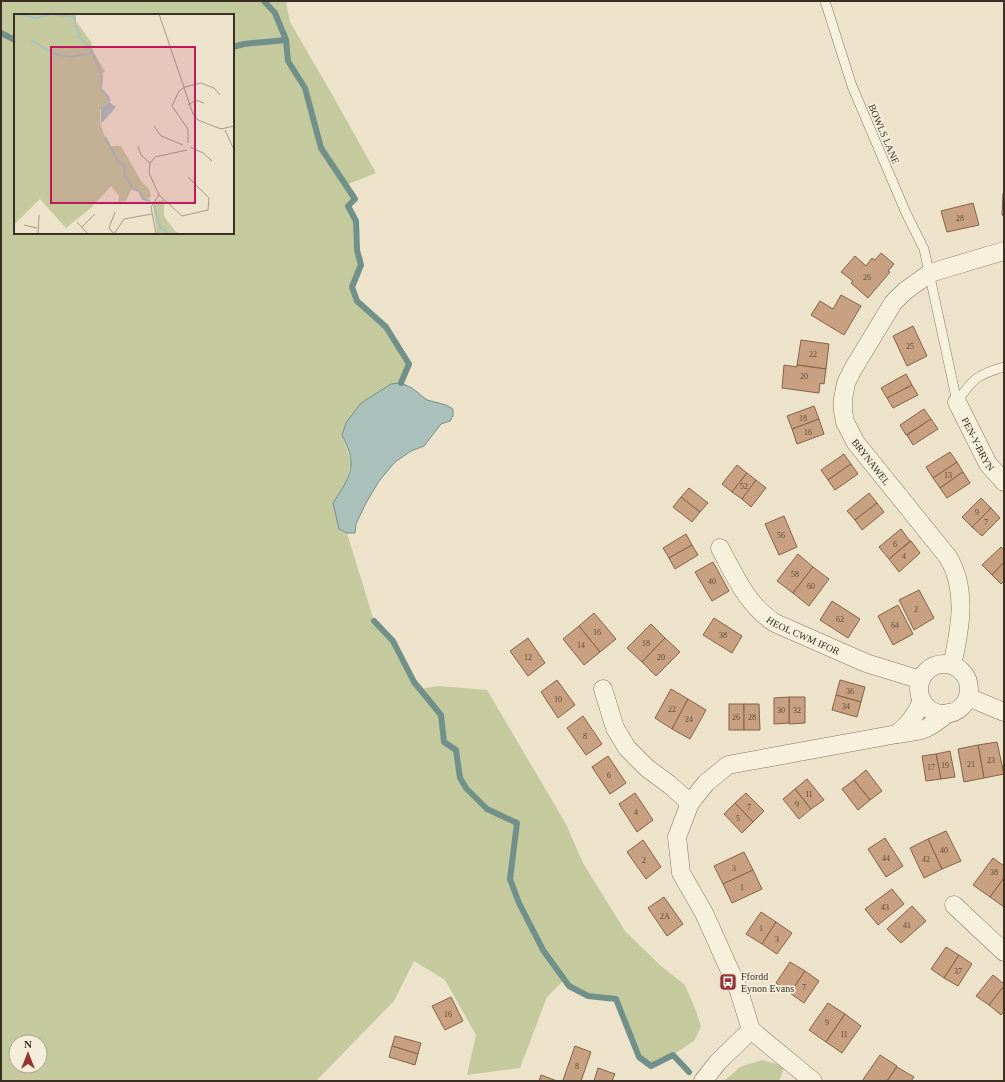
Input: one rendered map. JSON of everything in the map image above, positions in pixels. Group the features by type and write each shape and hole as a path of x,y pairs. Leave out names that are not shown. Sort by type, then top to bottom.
{"street":[{"name":"BRYNAWEL","path":"952,665 960,621 958,582 955,568 856,443 845,422 843,399 846,383 882,319 893,303 906,291 930,273 1004,251"},
{"name":"PEN-Y-BRYN","path":"957,402 988,464 1004,482"},
{"name":"HEOL CWM IFOR","path":"720,548 744,593 756,608 768,619 866,663 921,680"},
{"path":"941,664 952,665 964,673 968,680 968,697 958,710 942,714 927,707 922,700 920,693 921,680 927,671 933,666 941,664"},
{"path":"604,689 615,728 627,748 647,768 670,785 690,803"},
{"path":"968,697 1004,712"},
{"path":"897,734 909,724 917,713 922,700"},
{"path":"813,1081 751,1030 733,977 704,913 681,872 677,837 690,803 706,782 728,766 769,757 822,749 897,734 919,732 930,727 948,713"},
{"path":"954,905 1004,952"},
{"path":"703,1081 718,1062 751,1030"}],"lane":[{"name":"BOWLS LANE","path":"825,1 852,86 906,213 924,249 957,402"},
{"path":"957,402 973,380 1004,367"}],"green space":[{"path":"1,1 286,1 290,22 376,173 346,185 355,199 348,206 356,221 357,250 361,265 352,287 357,301 386,327 409,364 401,383 391,384 342,435 351,462 346,482 333,503 339,529 347,533 374,621 393,641 420,689 439,686 487,690 566,824 583,863 625,931 660,965 685,985 701,1026 695,1040 673,1055 651,1066 639,1057 616,999 581,993 564,980 547,997 520,1068 467,1075 476,1035 445,980 414,961 394,1001 316,1081 1,1081"},
{"path":"762,1060 785,1066 779,1081 724,1081 740,1067"}],"water":[{"path":"401,383 412,388 427,400 446,405 453,409 453,416 450,421 441,424 424,446 411,451 395,462 379,481 366,503 356,524 355,533 347,533 339,529 333,503 345,484 351,467 347,445 342,435 346,423 361,403 391,384"}],"building":[{"path":"1004,193 1004,216 1002,215"},
{"path":"973,203 979,225 947,232 941,211"},
{"path":"881,253 894,264 888,271 890,272 868,298 851,283 853,281 841,272 855,256 866,266 872,258 875,260"},
{"path":"841,295 861,306 844,335 811,315 820,301 833,309"},
{"path":"913,326 927,356 907,366 893,336"},
{"path":"801,340 829,344 826,369 797,365"},
{"path":"784,365 797,367 797,365 826,369 824,384 820,383 819,393 782,388"},
{"path":"906,374 912,385 887,398 881,388"},
{"path":"912,385 918,395 893,408 887,398"},
{"path":"814,406 819,419 792,429 787,416"},
{"path":"924,409 931,419 906,435 900,425"},
{"path":"819,419 824,434 797,444 792,429"},
{"path":"931,419 938,429 913,445 907,435"},
{"path":"950,452 957,462 933,478 926,467"},
{"path":"844,454 851,464 828,480 821,470"},
{"path":"957,462 963,472 940,488 933,478"},
{"path":"851,464 858,474 835,490 828,480"},
{"path":"737,465 747,473 732,492 722,484"},
{"path":"963,472 970,483 947,498 940,488"},
{"path":"747,473 756,480 742,499 732,492"},
{"path":"756,480 766,488 751,507 742,499"},
{"path":"689,488 708,503 700,512 681,497"},
{"path":"869,493 877,503 855,520 847,511"},
{"path":"681,497 700,512 692,522 673,507"},
{"path":"981,498 991,508 972,527 962,517"},
{"path":"877,503 884,512 862,530 855,520"},
{"path":"991,508 1000,518 982,536 972,527"},
{"path":"784,516 797,547 779,555 765,524"},
{"path":"901,529 910,541 889,559 879,547"},
{"path":"686,534 692,545 669,558 663,548"},
{"path":"911,541 920,553 899,572 889,559"},
{"path":"692,545 698,555 675,569 669,558"},
{"path":"1001,547 1004,550 1004,562 992,575 982,565"},
{"path":"798,554 813,567 793,593 777,581"},
{"path":"713,562 729,591 712,601 695,572"},
{"path":"1004,562 1004,581 1001,584 992,575"},
{"path":"813,567 829,579 809,606 793,593"},
{"path":"919,590 934,618 914,630 899,600"},
{"path":"832,601 860,619 848,638 820,620"},
{"path":"898,605 913,634 893,645 878,616"},
{"path":"594,613 616,639 600,652 579,626"},
{"path":"714,618 742,636 732,653 703,635"},
{"path":"651,624 665,638 642,662 627,648"},
{"path":"579,626 600,652 584,665 563,639"},
{"path":"528,638 545,663 528,676 510,651"},
{"path":"665,638 680,652 656,676 642,662"},
{"path":"557,680 575,705 558,718 541,692"},
{"path":"840,680 865,687 861,702 836,695"},
{"path":"671,689 688,699 672,729 655,718"},
{"path":"836,695 861,702 857,717 832,710"},
{"path":"789,697 805,697 805,723 789,724"},
{"path":"789,697 789,723 774,724 774,698"},
{"path":"688,699 706,710 690,739 672,729"},
{"path":"729,704 744,704 744,730 729,730"},
{"path":"744,704 759,704 760,730 744,730"},
{"path":"583,716 602,744 586,755 567,728"},
{"path":"997,742 1004,774 984,778 978,745"},
{"path":"978,745 984,778 964,782 958,749"},
{"path":"950,751 955,777 941,779 936,754"},
{"path":"936,754 941,779 926,781 922,756"},
{"path":"608,756 626,783 610,794 592,767"},
{"path":"866,770 882,791 870,800 854,780"},
{"path":"807,779 824,800 811,809 795,789"},
{"path":"854,780 870,800 858,810 842,789"},
{"path":"795,789 811,809 799,819 783,799"},
{"path":"635,793 653,820 637,832 619,804"},
{"path":"746,793 764,811 753,822 735,803"},
{"path":"735,803 753,822 742,833 724,814"},
{"path":"946,831 961,861 942,869 928,839"},
{"path":"885,838 903,866 886,877 868,849"},
{"path":"928,839 942,869 924,878 910,848"},
{"path":"643,840 661,867 646,879 627,852"},
{"path":"744,852 753,870 723,884 714,866"},
{"path":"993,858 1004,866 1004,878 990,897 973,885"},
{"path":"753,870 762,889 732,903 723,884"},
{"path":"1004,878 1004,907 990,897"},
{"path":"892,889 904,904 878,925 865,909"},
{"path":"664,897 683,924 667,936 648,908"},
{"path":"912,906 926,921 901,943 887,929"},
{"path":"761,912 776,922 762,944 746,934"},
{"path":"776,922 792,933 777,954 762,944"},
{"path":"946,947 959,955 944,978 931,969"},
{"path":"959,955 972,964 958,986 944,978"},
{"path":"790,962 805,971 790,993 776,983"},
{"path":"805,971 819,981 804,1003 790,993"},
{"path":"993,975 1004,984 1004,986 989,1005 976,996"},
{"path":"1004,986 1004,1011 1001,1015 989,1005"},
{"path":"451,997 463,1021 445,1030 432,1006"},
{"path":"828,1003 845,1014 826,1042 809,1030"},
{"path":"845,1014 861,1026 842,1053 826,1042"},
{"path":"395,1036 421,1043 418,1054 392,1046"},
{"path":"392,1046 418,1054 415,1065 389,1057"},
{"path":"575,1046 591,1052 581,1081 566,1081 563,1080"},
{"path":"880,1055 897,1066 887,1081 862,1081"},
{"path":"897,1067 914,1077 911,1081 887,1081"},
{"path":"598,1068 615,1074 612,1081 594,1081"},
{"path":"541,1075 557,1081 539,1081"}],"waterway":[{"path":"264,1 275,13 286,40 288,61 305,88 321,148 355,199 348,206 356,221 357,250 361,265 352,287 357,301 386,327 409,364 401,383"},
{"path":"1,33 14,40"},
{"path":"234,47 244,44 286,40"},
{"path":"374,621 393,641 414,682 441,715 444,742 456,750 460,778 466,788 487,809 517,823 510,879 519,903 543,950 569,986 588,996 616,999 639,1057 651,1066 673,1055 689,1072"}],"place":[{"name":"Ffordd Eynon Evans","path":"728,982"}]}
